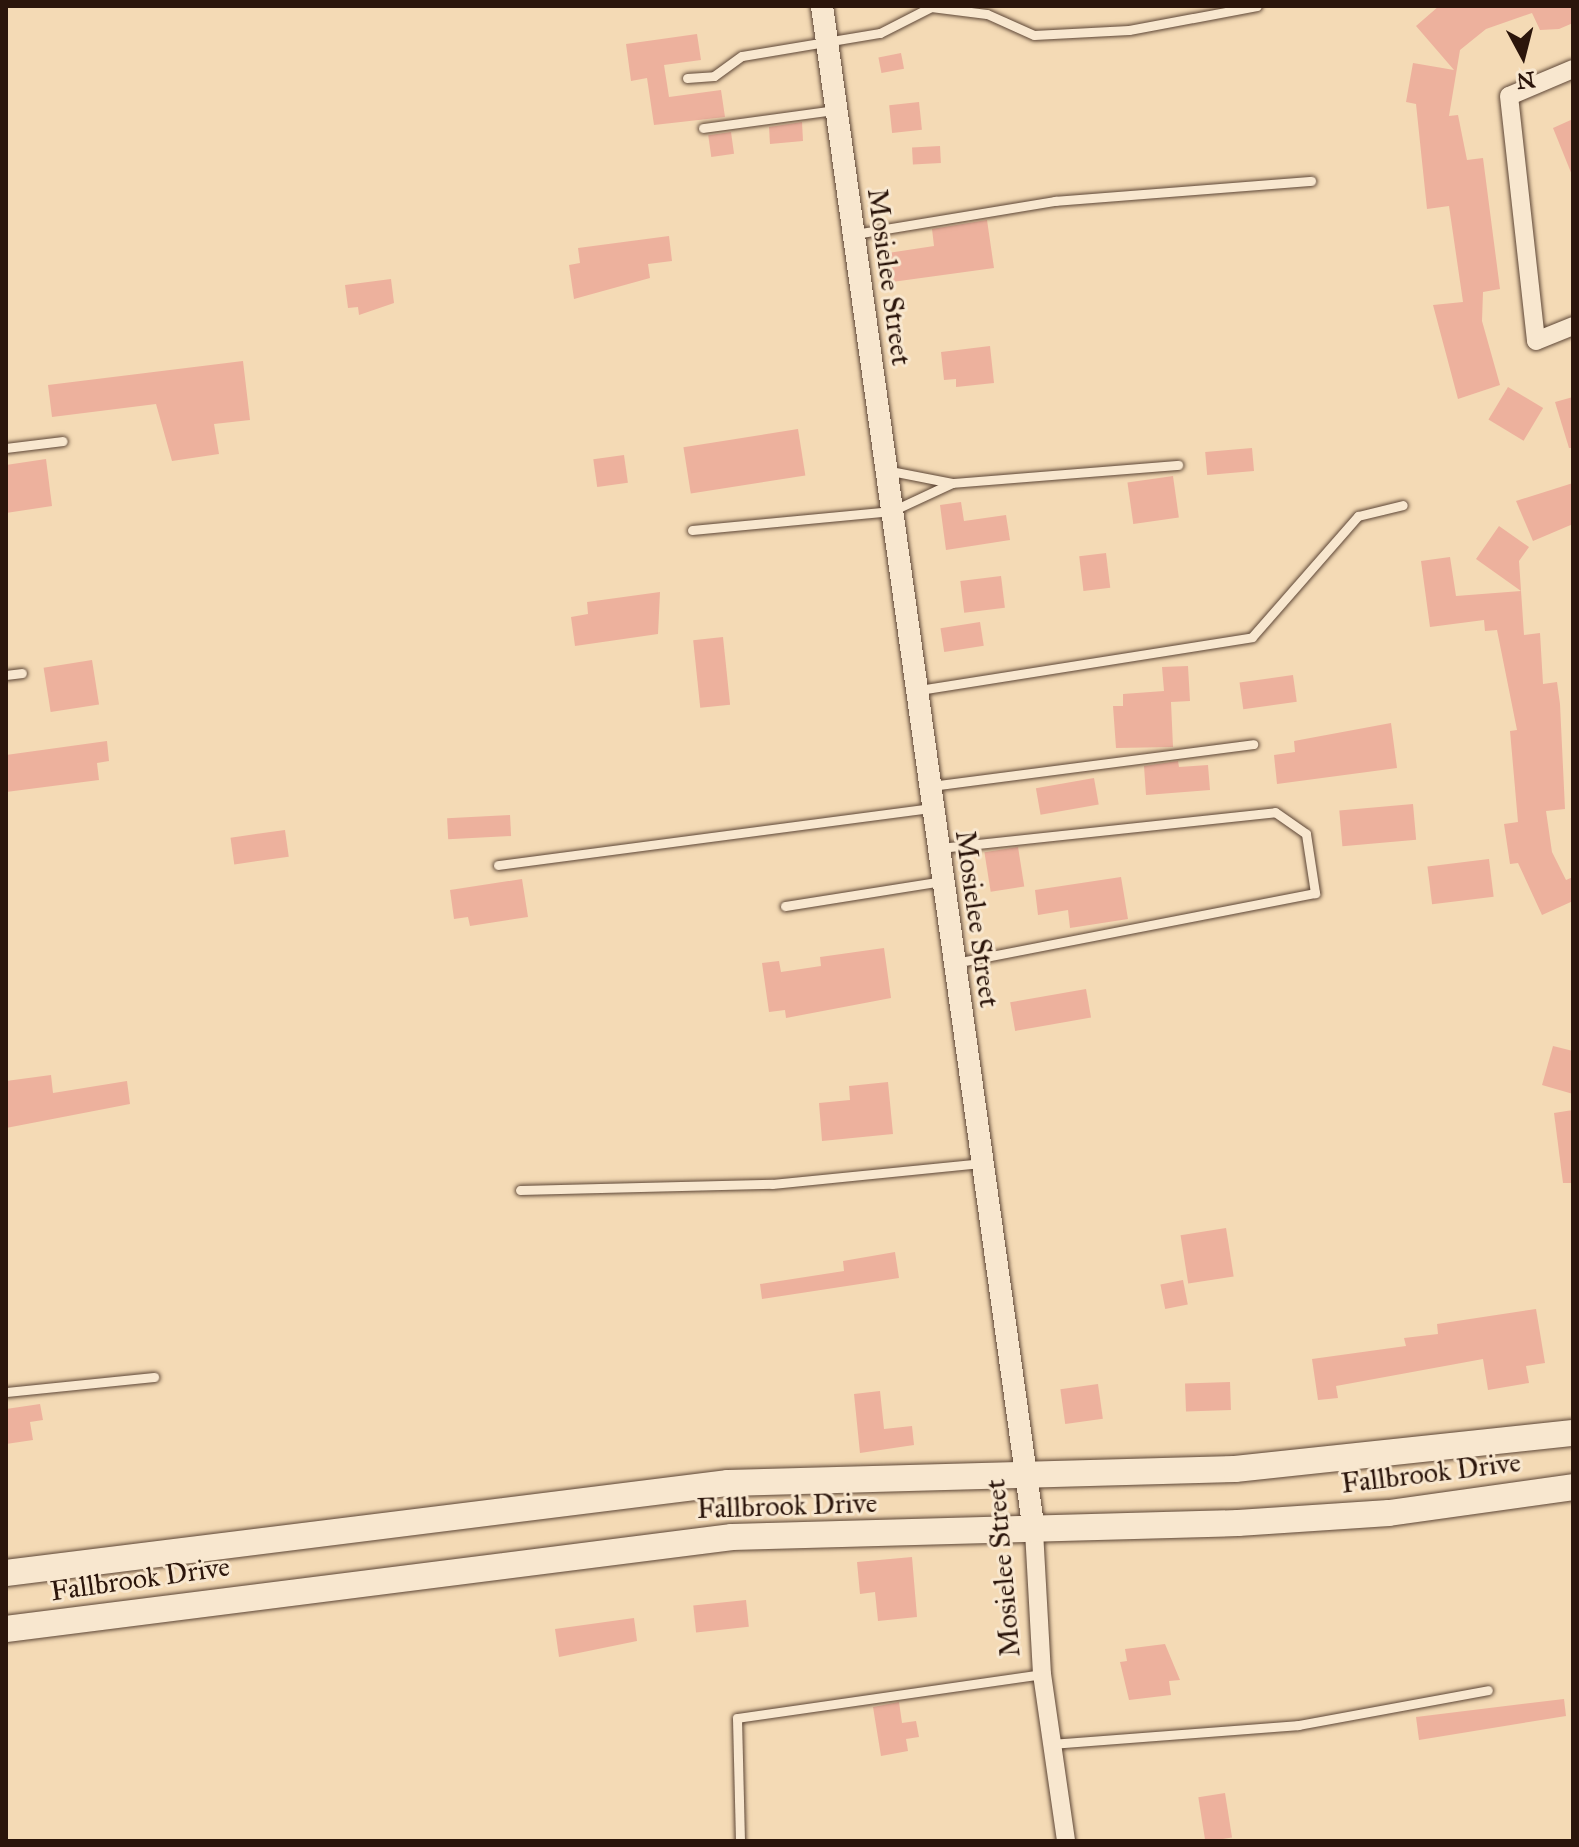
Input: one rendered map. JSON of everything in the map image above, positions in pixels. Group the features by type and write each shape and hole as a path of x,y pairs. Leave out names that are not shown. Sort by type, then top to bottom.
{"main road":[{"name":"Fallbrook Drive","path":"6,1573 728,1483 1027,1477 1383,1459 1573,1433"},
{"name":"Fallbrook Drive","path":"6,1629 732,1537 1034,1531 1389,1513 1573,1487"}],"street":[{"name":"Mosielee Street","path":"822,6 952,963 984,1163 1027,1477 1034,1531 1042,1674 1066,1841"},
{"path":"1573,69 1509,96 1536,341 1573,326"}],"lane":[{"path":"687,78 714,76 742,56 880,33 931,7 987,14 1034,35 1129,30 1257,6"},
{"path":"703,128 835,110"},
{"path":"852,235 1055,201 1311,181"},
{"path":"6,448 63,441"},
{"path":"886,470 952,483 1178,465"},
{"path":"692,530 892,511 952,483"},
{"path":"915,691 1252,637 1358,516 1403,505"},
{"path":"6,675 22,673"},
{"path":"498,865 1253,744"},
{"path":"937,849 1275,812 1306,834 1315,893 952,963"},
{"path":"785,906 942,881"},
{"path":"520,1190 772,1184 984,1163"},
{"path":"6,1392 154,1377"},
{"path":"740,1841 737,1718 1042,1674"},
{"path":"1052,1744 1298,1725 1488,1690"}],"building":[{"path":"1439,6 1573,6 1573,23 1559,29 1540,30 1532,13 1486,29 1460,50 1449,116 1458,115 1467,160 1483,158 1500,289 1483,292 1482,321 1500,385 1458,399 1433,305 1463,302 1449,206 1427,209 1416,104 1406,102 1413,63 1454,70 1416,26"},
{"path":"697,34 701,60 664,65 669,97 721,90 725,117 654,125 647,78 631,81 626,44"},
{"path":"901,53 904,69 881,73 878,57"},
{"path":"919,102 922,130 892,133 889,105"},
{"path":"1573,119 1573,175 1572,175 1553,128"},
{"path":"802,122 803,141 770,144 769,127"},
{"path":"731,132 734,154 711,157 708,135"},
{"path":"940,146 941,163 913,164 912,147"},
{"path":"987,220 994,268 892,282 888,253 934,246 932,229"},
{"path":"669,236 672,261 648,264 650,278 574,299 569,265 580,263 578,248"},
{"path":"391,279 394,303 359,315 358,307 348,308 345,285"},
{"path":"990,346 994,383 956,387 956,379 944,380 941,352"},
{"path":"243,361 250,420 214,424 219,454 172,461 156,404 52,417 48,385"},
{"path":"1508,387 1543,408 1524,441 1488,420"},
{"path":"1573,397 1573,448 1569,448 1555,402"},
{"path":"798,429 805,475 691,494 683,447"},
{"path":"1252,448 1254,471 1207,475 1205,452"},
{"path":"624,455 628,483 597,487 593,459"},
{"path":"46,459 52,506 6,513 6,465"},
{"path":"1173,476 1179,518 1133,524 1127,482"},
{"path":"1573,483 1573,524 1533,541 1516,501"},
{"path":"961,502 964,521 1006,515 1010,540 946,550 940,505"},
{"path":"1499,526 1529,547 1519,561 1524,635 1540,633 1543,684 1557,682 1560,704 1565,809 1546,811 1552,852 1566,880 1573,877 1573,901 1542,915 1518,863 1510,864 1504,824 1518,822 1510,731 1517,730 1497,630 1485,631 1484,620 1430,627 1421,561 1450,557 1456,596 1521,591 1476,559"},
{"path":"1106,553 1110,588 1083,591 1079,556"},
{"path":"1001,576 1005,608 964,613 960,581"},
{"path":"660,592 658,634 575,646 571,617 588,614 587,602"},
{"path":"980,622 984,646 944,652 940,628"},
{"path":"723,637 730,705 700,708 693,640"},
{"path":"92,660 99,704 51,712 44,668"},
{"path":"1188,666 1190,701 1171,702 1173,747 1116,748 1113,706 1123,706 1123,694 1164,691 1162,667"},
{"path":"1293,675 1297,702 1243,709 1240,683"},
{"path":"1391,723 1397,768 1277,784 1274,755 1295,752 1294,741"},
{"path":"107,741 109,761 97,763 99,780 6,792 6,755"},
{"path":"1178,761 1179,767 1208,765 1210,790 1146,795 1144,766"},
{"path":"1094,778 1099,805 1041,815 1036,788"},
{"path":"1413,804 1416,840 1342,846 1339,810"},
{"path":"510,815 511,836 448,839 447,818"},
{"path":"285,830 289,857 234,864 231,838"},
{"path":"1018,847 1024,887 991,892 984,852"},
{"path":"1489,859 1494,897 1432,904 1427,867"},
{"path":"1121,877 1128,919 1070,928 1068,910 1038,915 1035,890"},
{"path":"522,879 528,917 470,926 468,917 454,919 450,890"},
{"path":"884,948 891,998 786,1018 785,1010 769,1012 762,963 779,961 781,972 821,966 820,957"},
{"path":"1086,989 1091,1018 1015,1031 1010,1002"},
{"path":"1553,1046 1573,1051 1573,1094 1542,1085"},
{"path":"51,1075 53,1093 127,1081 130,1104 6,1128 6,1081"},
{"path":"888,1082 893,1134 822,1141 819,1103 850,1100 849,1086"},
{"path":"1573,1110 1573,1183 1563,1183 1554,1113"},
{"path":"1226,1228 1234,1276 1188,1284 1181,1235"},
{"path":"895,1252 899,1278 762,1299 760,1284 844,1271 843,1261"},
{"path":"1183,1280 1188,1305 1165,1309 1160,1284"},
{"path":"1536,1309 1545,1363 1526,1366 1529,1383 1488,1390 1483,1359 1336,1386 1338,1398 1318,1400 1312,1359 1406,1346 1404,1338 1438,1334 1437,1324"},
{"path":"1230,1382 1231,1410 1186,1412 1185,1384"},
{"path":"1098,1384 1103,1419 1065,1424 1060,1389"},
{"path":"880,1391 884,1429 912,1426 914,1445 860,1453 854,1394"},
{"path":"40,1404 43,1420 30,1422 33,1440 6,1444 6,1409"},
{"path":"912,1557 917,1617 878,1621 875,1592 860,1594 857,1562"},
{"path":"746,1600 749,1627 696,1632 693,1606"},
{"path":"634,1618 637,1641 559,1657 555,1629"},
{"path":"1165,1644 1180,1680 1169,1681 1171,1695 1129,1700 1120,1662 1127,1661 1125,1649"},
{"path":"1564,1699 1566,1716 1419,1740 1416,1717"},
{"path":"899,1702 902,1723 916,1721 919,1737 906,1739 908,1751 881,1756 873,1707"},
{"path":"1225,1793 1232,1837 1205,1841 1198,1797"}]}
